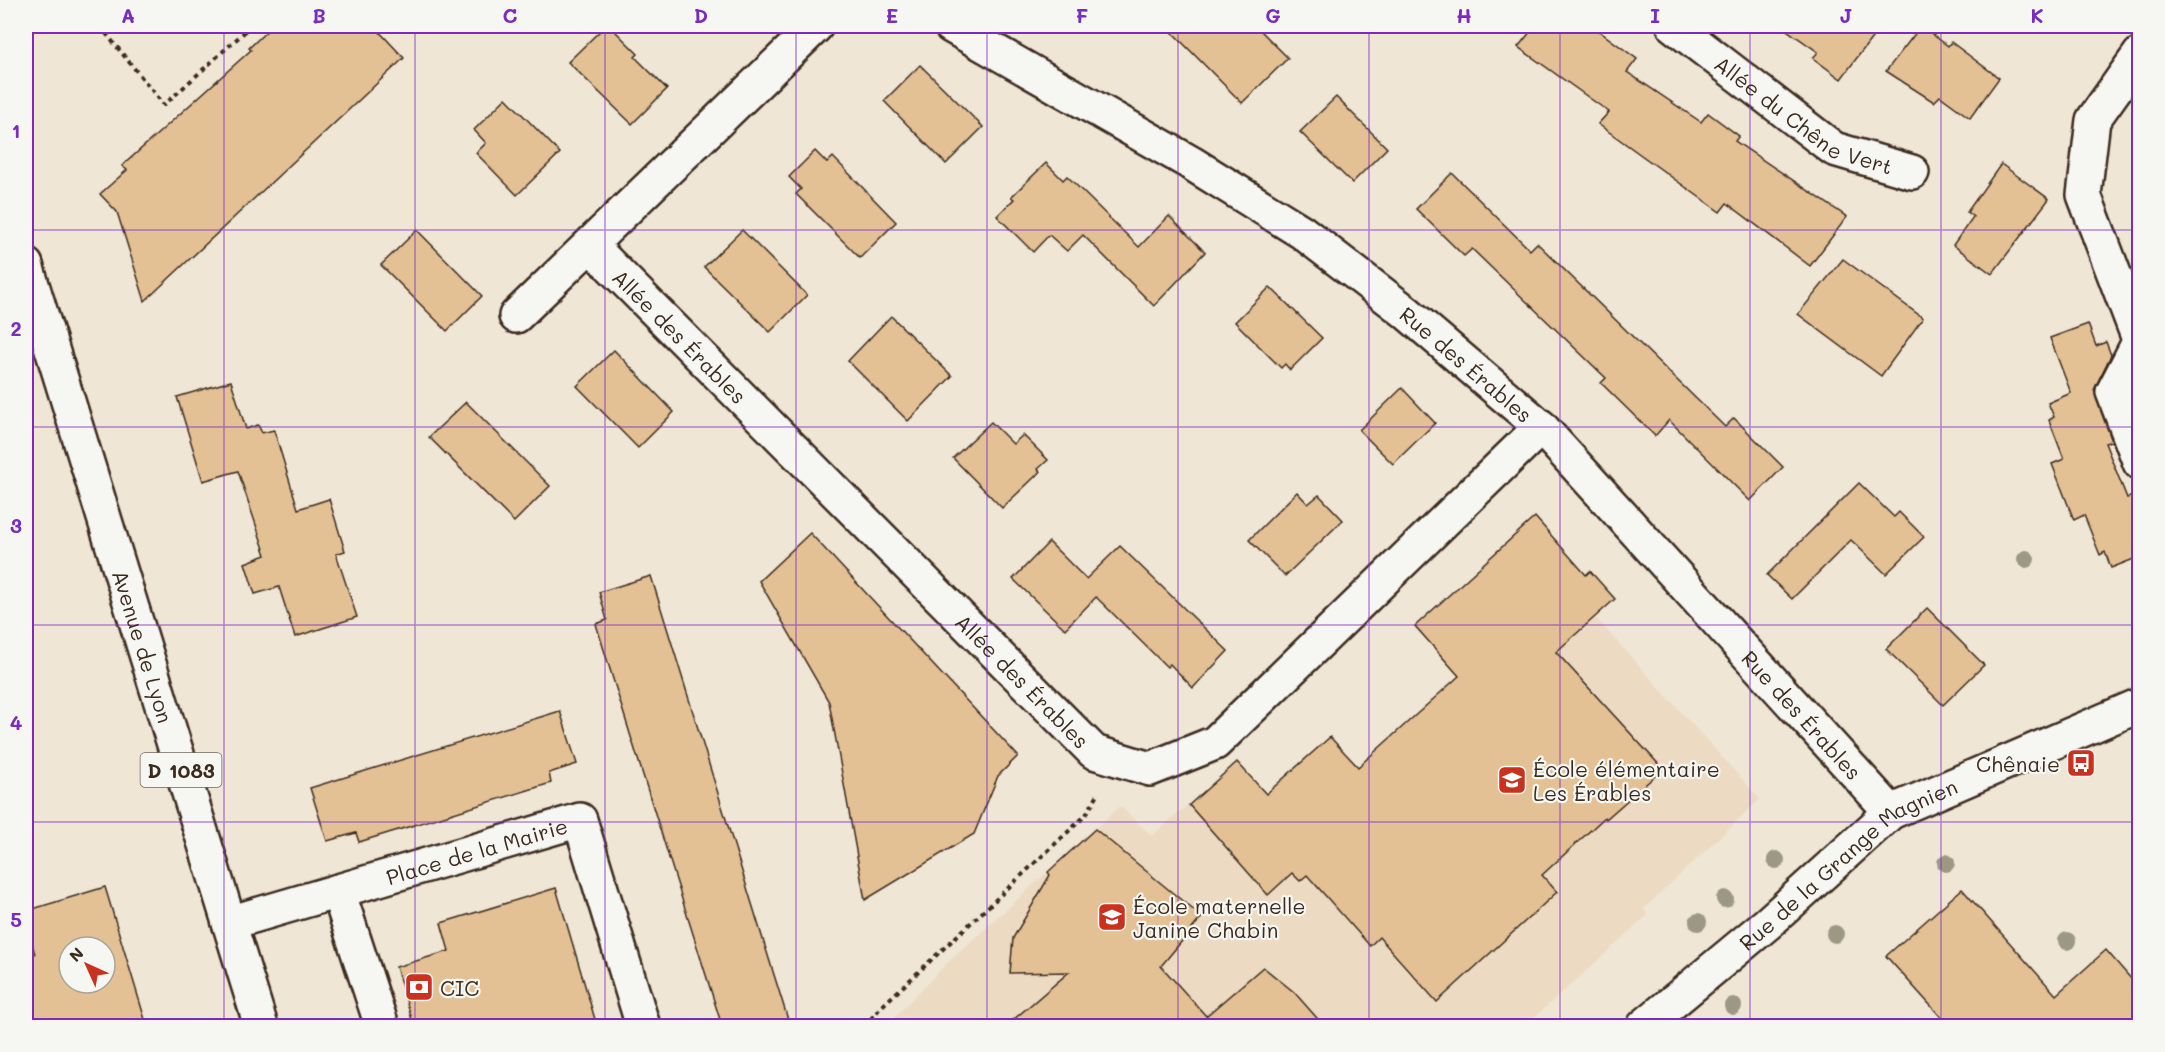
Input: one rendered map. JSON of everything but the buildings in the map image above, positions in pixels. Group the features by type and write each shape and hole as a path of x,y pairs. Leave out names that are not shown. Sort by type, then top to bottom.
{"street":[{"path":"516,316 816,26"},
{"name":"Rue des Érables","path":"951,26 1191,163 1302,232 1406,312 1542,427 1891,812"},
{"name":"Allée du Chêne Vert","path":"1674,26 1834,149 1912,172"},
{"path":"2139,54 2092,120 2084,195 2139,342 2113,392 2139,463"},
{"name":"Allée des Érables","path":"590,244 1094,752 1150,769 1215,743 1542,427"},
{"name":"Avenue de Lyon","path":"26,266 261,1026"},
{"name":"Rue de la Grange Magnien","path":"1644,1026 1768,923 1891,812 2139,705"},
{"name":"Place de la Mairie","path":"229,923 580,820 643,1026"},
{"path":"338,891 382,1026"}],"path":[{"path":"100,26 164,105 250,26"},
{"path":"865,1026 880,1008 1086,815 1118,759"}],"shaded area":[{"name":"École élémentaire Les Érables","path":"1535,517 1586,574 1591,571 1615,599 1595,617 1760,799 1644,909 1648,915 1525,1026 886,1026 945,965 1120,806 1152,836 1237,762 1266,793 1330,737 1358,767 1467,684 1415,626"}],"place":[{"name":"Chênaie","path":"2081,763"},
{"name":"École élémentaire Les Érables","path":"1512,780"},
{"name":"École maternelle Janine Chabin","path":"1112,917"},
{"name":"CIC","path":"419,987"}]}
